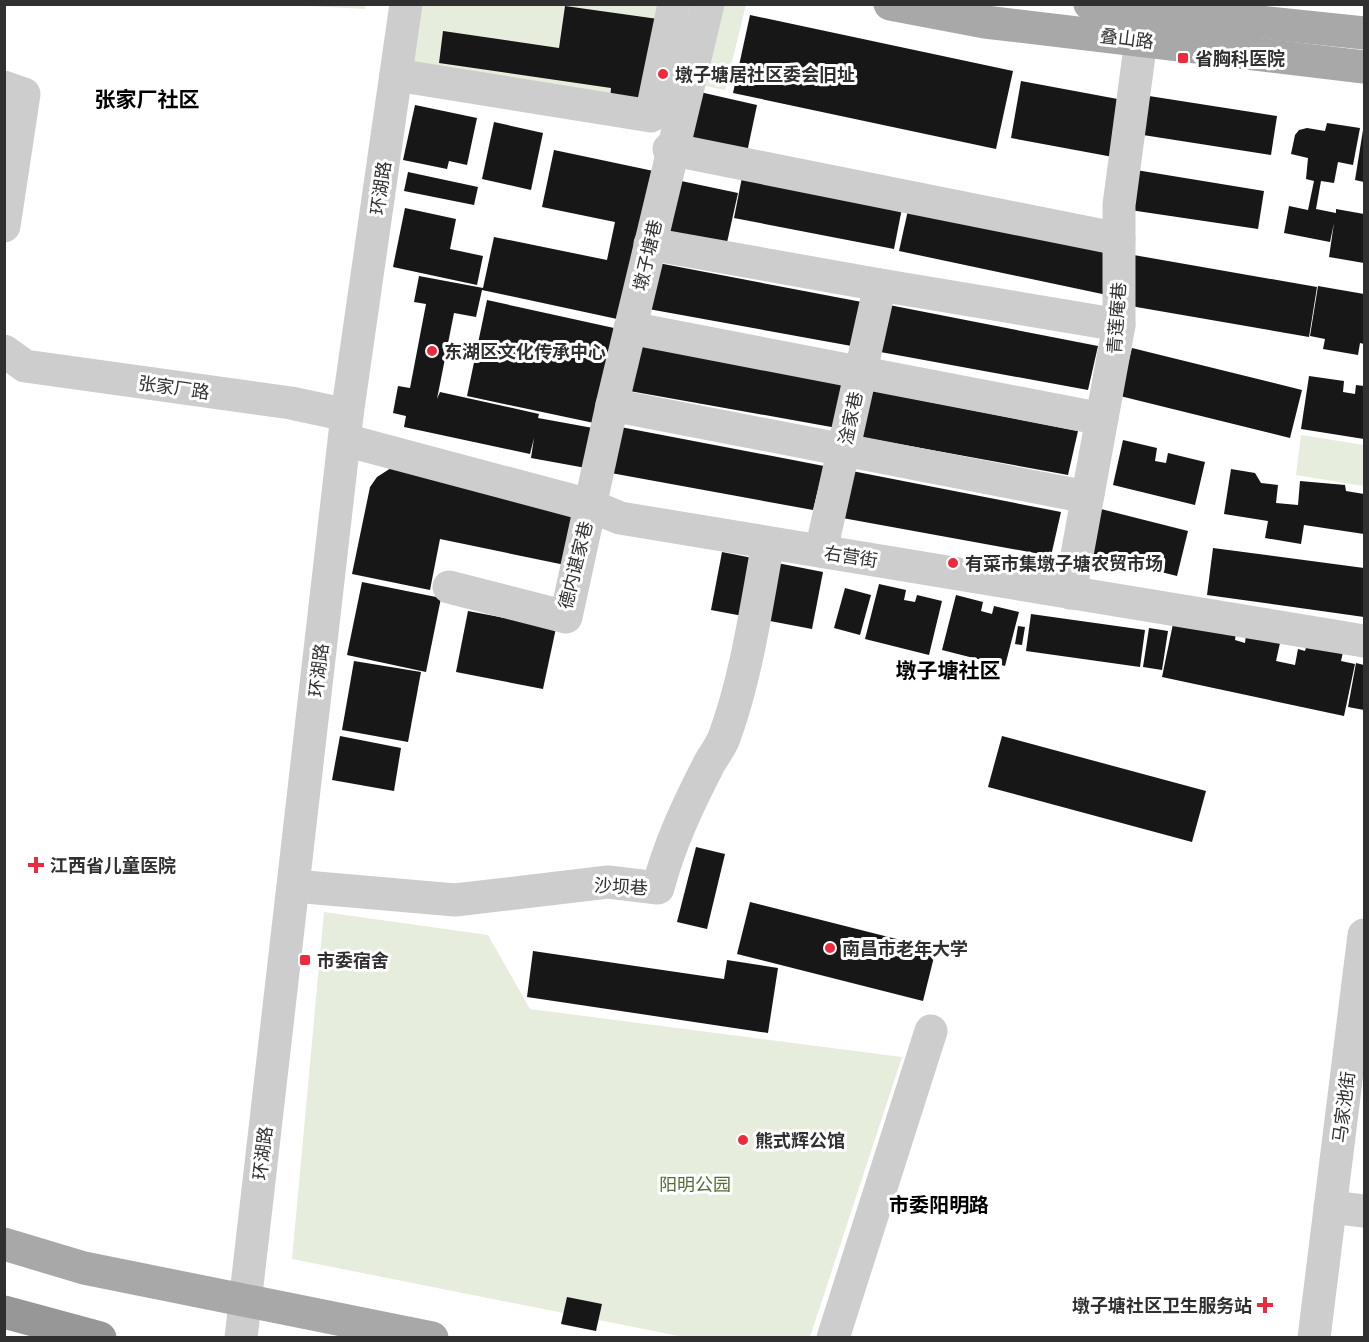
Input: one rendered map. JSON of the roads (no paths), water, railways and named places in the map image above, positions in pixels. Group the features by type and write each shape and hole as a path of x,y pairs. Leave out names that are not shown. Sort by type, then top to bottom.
{"highway":[{"path":"4,1312 100,1338"}],"main road":[{"name":"叠山路","path":"890,4 985,22 1365,67"},
{"name":"叠山路","path":"1090,4 1365,33"},
{"path":"4,1244 84,1268 432,1338"}],"street":[{"name":"环湖路","path":"241,1338 346,427 406,4"},
{"path":"396,75 651,116 674,4"},
{"name":"墩子塘巷","path":"589,505 671,149 708,4"},
{"name":"青莲庵巷","path":"1070,592 1119,325 1119,205 1141,40"},
{"path":"4,87 24,94 4,226"},
{"path":"671,149 1119,239"},
{"path":"650,244 1119,325"},
{"name":"淦家巷","path":"821,551 880,285"},
{"path":"630,328 1102,419"},
{"name":"张家厂路","path":"4,351 25,366 291,403 346,427"},
{"path":"612,405 1087,497"},
{"name":"右营街","path":"346,427 589,505 620,518 1365,641"},
{"name":"德内谌家巷","path":"449,588 566,616 589,505"},
{"name":"沙坝巷","path":"294,886 454,900 608,882 658,888 667,854 726,732 747,656 768,543"},
{"name":"马家池街","path":"1314,1338 1330,1207 1359,1023 1365,935"},
{"path":"833,1338 931,1031"},
{"path":"1330,1207 1365,1211"}],"place":[{"name":"省胸科医院","path":"1183,58"},
{"name":"墩子塘居社区委会旧址","path":"663,74"},
{"name":"东湖区文化传承中心","path":"432,351"},
{"name":"有菜市集墩子塘农贸市场","path":"953,563"},
{"name":"江西省儿童医院","path":"36,865"},
{"name":"南昌市老年大学","path":"830,948"},
{"name":"市委宿舍","path":"305,960"},
{"name":"熊式辉公馆","path":"743,1140"},
{"name":"墩子塘社区卫生服务站","path":"1265,1305"}],"district":[{"name":"张家厂社区","path":"147,98"},
{"name":"墩子塘社区","path":"948,669"},
{"name":"市委阳明路","path":"939,1204"}],"park label":[{"name":"阳明公园","path":"695,1184"}]}
